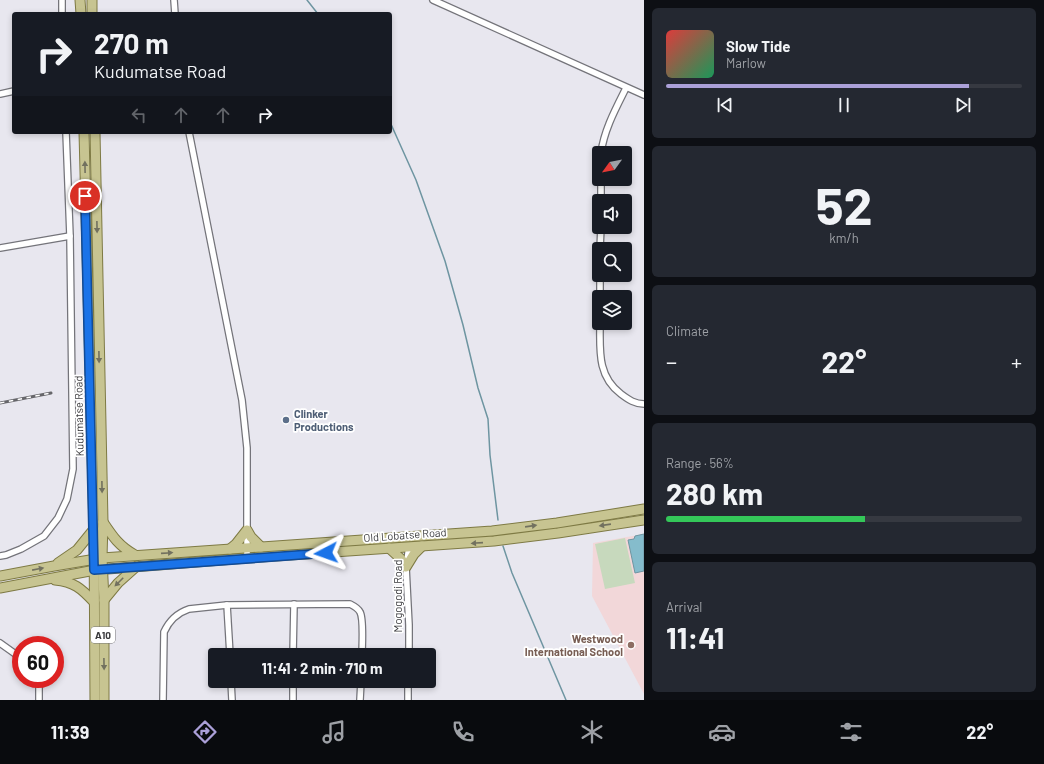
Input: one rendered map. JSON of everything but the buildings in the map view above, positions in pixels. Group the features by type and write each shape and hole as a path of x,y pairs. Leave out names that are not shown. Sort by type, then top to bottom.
{"main road":[{"path":"80,0 81,12"},
{"path":"92,0 92,12"},
{"name":"Kudumatse Road","path":"84,134 94,529 104,600 104,700"},
{"name":"Kudumatse Road","path":"95,134 103,522 98,559"},
{"name":"Old Lobatse Road","path":"0,588 99,570 137,566 389,548 409,542 557,523 644,509"},
{"name":"Old Lobatse Road","path":"409,542 422,546 494,541 644,520"},
{"path":"103,522 116,541 135,555"},
{"path":"54,566 77,550 94,529"},
{"path":"230,549 247,530 261,547"},
{"path":"0,576 98,559 135,555 261,547 409,542"},
{"path":"389,548 401,559 406,567 414,554 422,546"},
{"path":"104,600 118,583 137,566"},
{"name":"Kudumatse Road","path":"96,700 94,602 99,570"},
{"path":"49,579 64,581 77,586 82,589 94,602"}],"street":[{"path":"62,0 62,12"},
{"path":"174,0 175,12"},
{"path":"433,0 644,95"},
{"path":"602,146 608,128 626,88"},
{"path":"0,94 12,91"},
{"path":"0,556 21,549 44,536 58,518 67,499 73,469 70,236 66,134"},
{"path":"189,134 242,400 247,448 247,558"},
{"path":"0,248 70,236"},
{"path":"600,330 602,366 607,380 615,390 633,402 644,404"},
{"name":"Mogogodi Road","path":"409,542 406,567 409,648"},
{"path":"293,648 294,604"},
{"path":"163,700 164,632 168,625 177,616 189,609 227,605 350,604 358,609 361,614 362,648"},
{"path":"227,605 230,648"},
{"path":"0,643 12,652"},
{"path":"39,688 39,700"},
{"path":"231,688 232,700"},
{"path":"293,688 293,700"},
{"path":"360,700 361,688"},
{"path":"408,688 408,700"}],"shaded area":[{"name":"Westwood International School","path":"644,534 644,694 592,596 593,543"}],"green space":[{"path":"625,538 635,583 605,589 595,544"}],"water":[{"path":"644,534 644,571 635,573 628,540 634,539 635,536"}],"waterway":[{"path":"307,0 316,12"},
{"path":"392,126 416,180 445,261 463,325 478,388 488,419 490,455 498,520"},
{"path":"503,546 512,573 566,700"}],"railway":[{"path":"0,403 51,393"}],"place":[{"name":"Clinker Productions","path":"286,420"},
{"name":"Westwood International School","path":"631,645"}],"route":[{"path":"85,196 94,570 326,553"}]}
